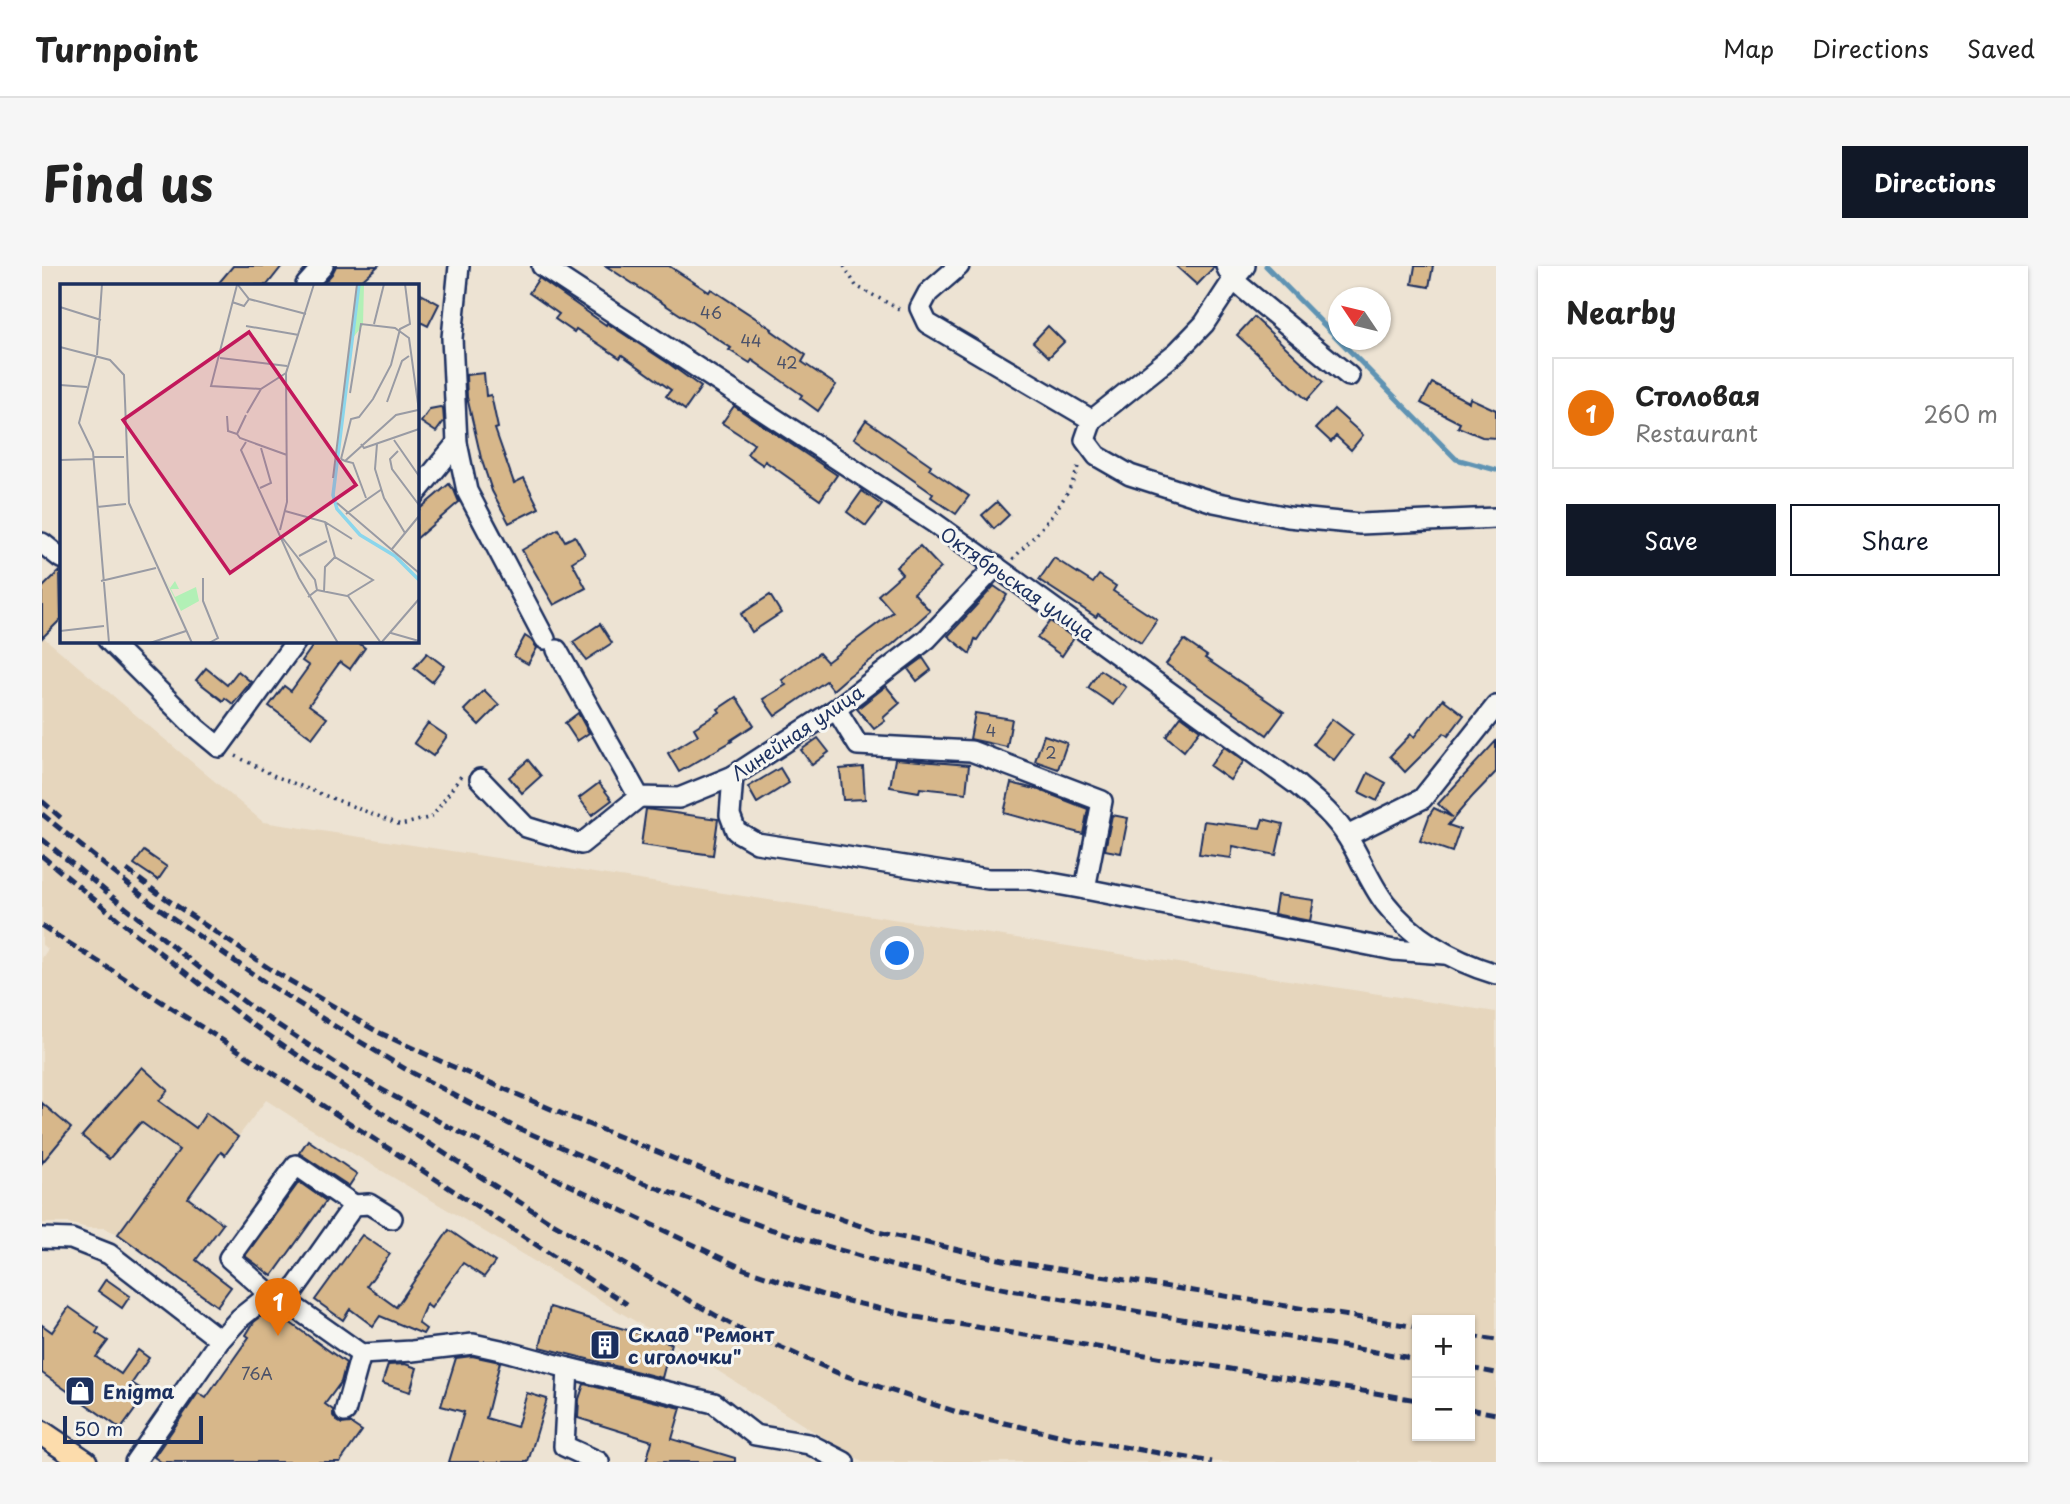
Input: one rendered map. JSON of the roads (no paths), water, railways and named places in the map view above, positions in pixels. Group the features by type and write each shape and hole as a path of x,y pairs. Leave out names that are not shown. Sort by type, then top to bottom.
{"main road":[{"path":"42,1433 85,1462"}],"street":[{"path":"307,284 323,266"},
{"path":"459,266 452,338 457,443 467,491 639,797 580,844 526,827 473,774"},
{"name":"Октябрьская улица","path":"542,266 933,522 1296,784 1324,808 1347,836 1386,904 1412,931 1445,954"},
{"path":"959,266 928,293 920,308 927,323 1092,420"},
{"path":"1349,376 1235,271 1204,324 1177,352 1092,420 1085,440 1097,456 1130,475 1214,502 1288,517 1360,524 1496,518"},
{"path":"418,492 457,443"},
{"path":"42,543 60,557"},
{"name":"Линейная улица","path":"639,797 679,798 733,776 836,709 927,639 999,568"},
{"path":"110,642 196,729 219,747 296,642"},
{"path":"1347,836 1422,799 1496,706"},
{"path":"836,709 859,745 971,751 1102,801 1085,889"},
{"path":"733,776 730,816 736,831 757,843 988,879 1029,879 1394,950 1445,954 1493,971"},
{"path":"392,1218 369,1204 354,1205 296,1165 229,1258 278,1298 361,1354 473,1344 714,1403 755,1435 809,1444 844,1462"},
{"path":"135,1462 220,1340 240,1318 278,1298 354,1205"},
{"path":"42,1238 71,1239 110,1254 220,1340"},
{"path":"345,1412 361,1354"},
{"path":"568,1368 564,1446 599,1462"}],"waterway":[{"path":"1266,266 1328,329"},
{"path":"1349,350 1456,459 1496,470"}],"railway":[{"path":"42,801 61,818"},
{"path":"42,814 150,902 266,983 349,1035 407,1070 513,1126 641,1182 770,1229 900,1268 1011,1290 1412,1358"},
{"path":"42,839 251,1007 343,1068 449,1127 744,1269 826,1296 916,1317 1412,1399"},
{"path":"42,856 245,1019 379,1111 549,1221 738,1328 840,1374 960,1413 1076,1439 1212,1462"},
{"path":"127,870 273,971 378,1032 565,1115 710,1173 878,1232 1008,1261 1412,1326"},
{"path":"42,926 627,1304"},
{"path":"1475,1337 1496,1340"},
{"path":"1475,1369 1496,1373"},
{"path":"1475,1410 1496,1414"}],"place":[{"name":"Столовая","path":"278,1336"},
{"name":"Склад \"Ремонт с иголочки\"","path":"605,1345"},
{"name":"Enigma","path":"80,1391"}]}
